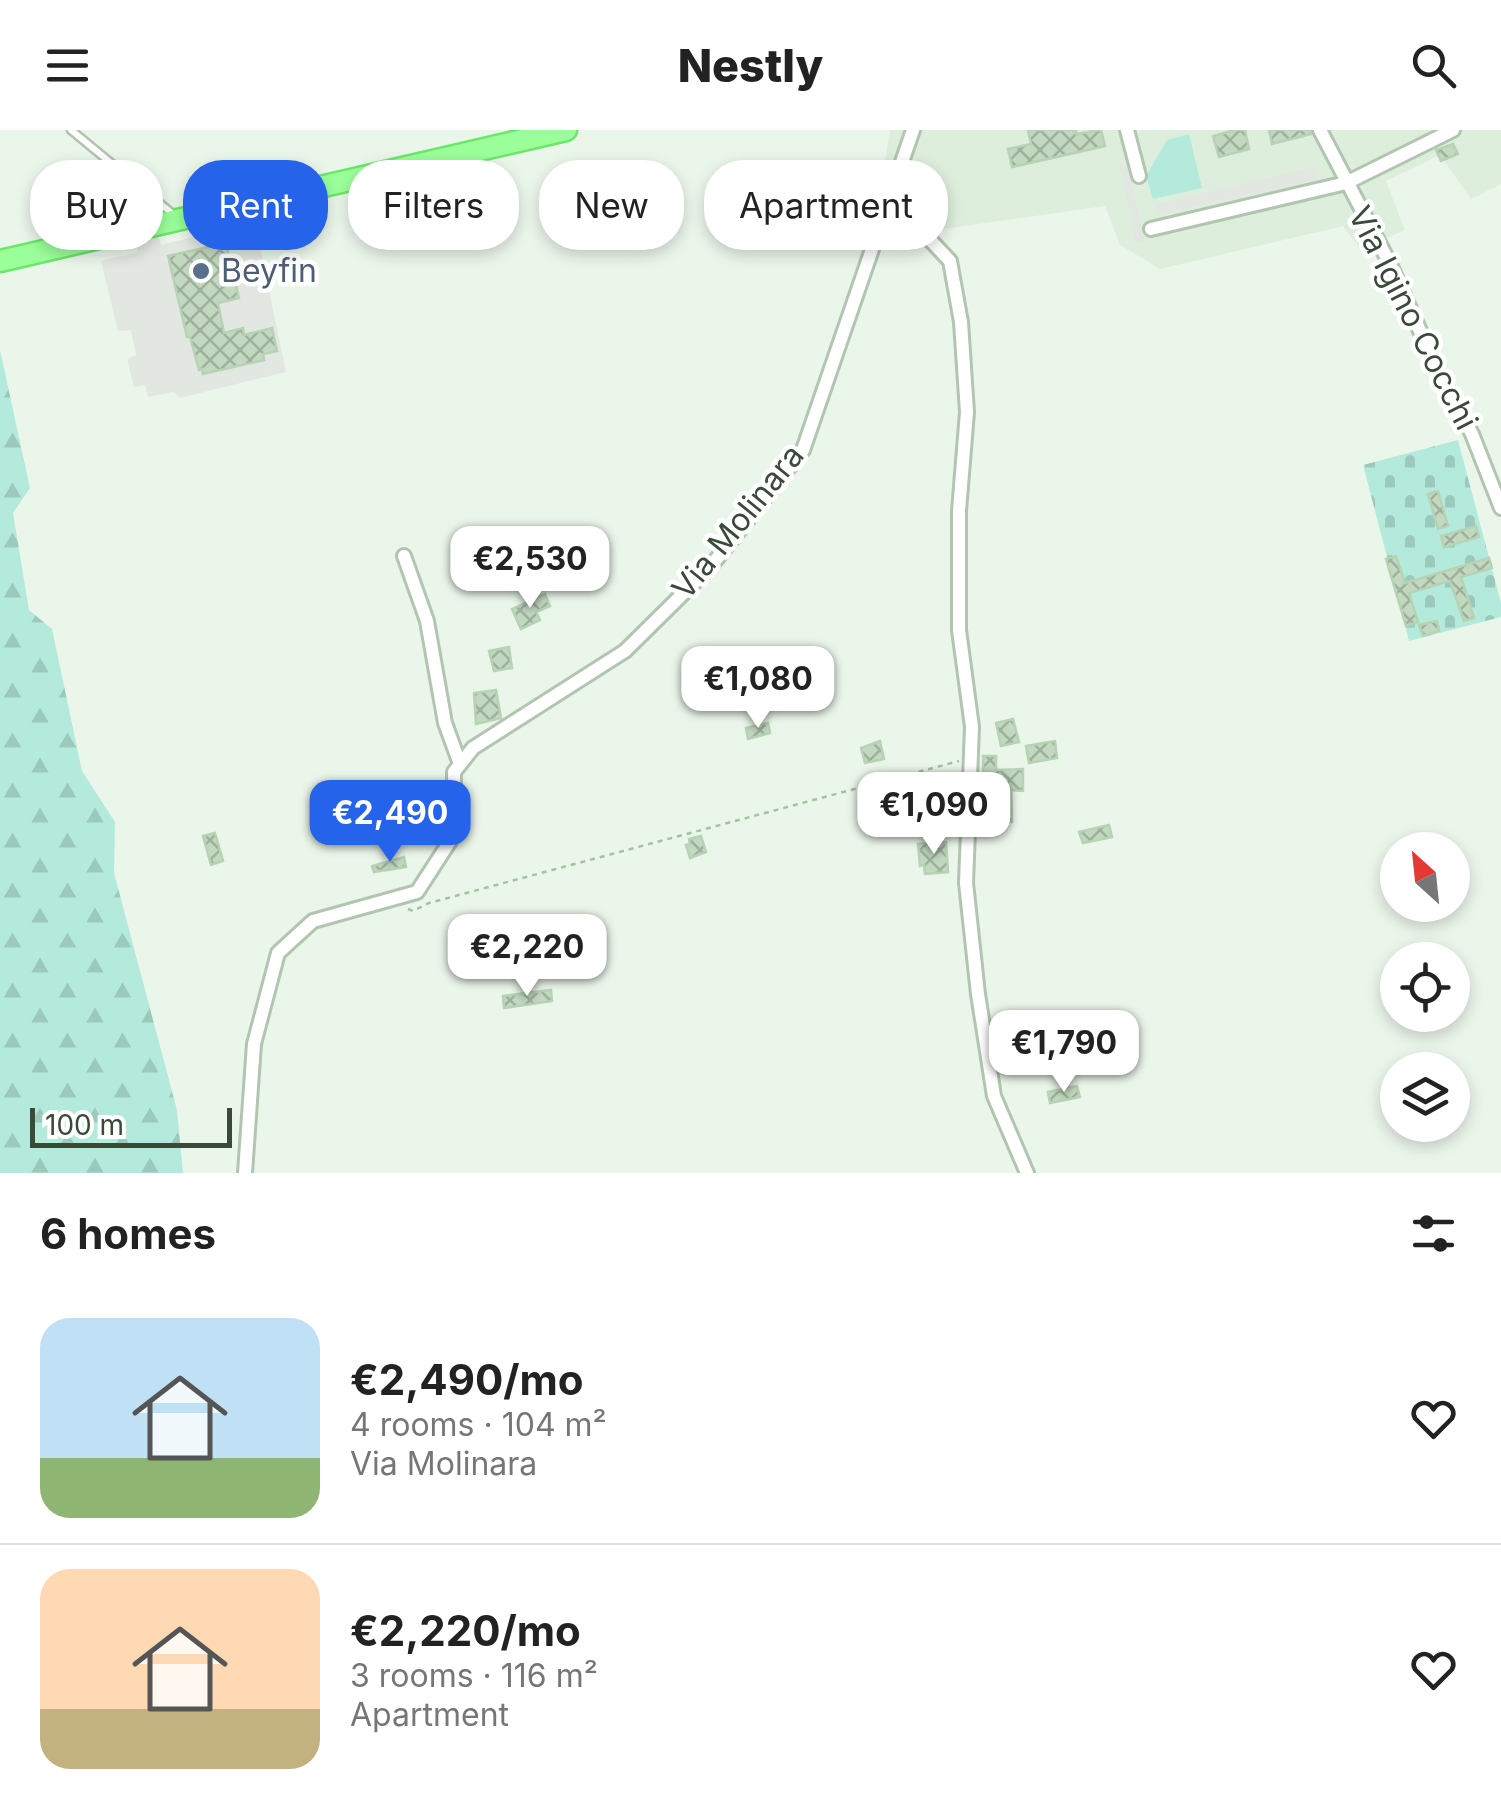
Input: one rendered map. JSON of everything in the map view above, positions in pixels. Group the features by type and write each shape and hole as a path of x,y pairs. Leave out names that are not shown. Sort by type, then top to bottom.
{"main road":[{"path":"0,261 566,130"}],"street":[{"name":"Via Molinara","path":"903,160 913,130"},
{"path":"1126,130 1140,176"},
{"name":"Via Igino Cocchi","path":"1320,130 1472,434 1501,508"},
{"path":"1151,229 1346,183 1452,130"},
{"name":"Via Molinara","path":"460,764 473,748 625,651 711,566 803,450 873,250"},
{"path":"940,250 950,261 961,322 966,412 959,511 959,630 972,728 966,883 994,1096 1027,1173"},
{"path":"245,1173 254,1044 278,953 313,922 417,892 454,835 454,772 460,764 445,723 427,621 404,556"}],"lane":[{"path":"71,130 179,219"}],"path":[{"path":"403,894 406,907 412,911 972,757"}],"shaded area":[{"path":"890,130 1501,130 1501,184 1471,199 1440,155 1386,181 1405,230 1360,249 1343,226 1160,269 1120,245 1105,206 948,228 948,160 885,160"},
{"path":"1127,162 1145,241 1136,243 1119,163"},
{"path":"1314,167 1319,180 1159,214 1156,204"},
{"path":"183,240 183,250 261,250 286,372 180,398 174,392 148,397 145,385 134,387 127,359 136,355 131,330 118,331 101,261 138,250 163,250 163,244"}],"green space":[{"path":"1189,134 1202,188 1153,199 1146,176 1167,140"},
{"path":"0,350 30,488 13,513 29,610 52,629 82,771 115,822 114,873 177,1110 183,1173 0,1173"},
{"path":"1458,440 1501,603 1501,617 1409,641 1363,465"}],"building":[{"path":"1028,130 1076,130 1076,134 1101,130 1105,146 1012,167 1008,149 1031,144"},
{"path":"1245,130 1249,149 1219,157 1213,136"},
{"path":"1269,130 1310,130 1311,134 1272,144"},
{"path":"1453,144 1458,154 1441,161 1436,150"},
{"path":"195,250 228,250 239,298 218,303 224,333 243,328 244,335 272,328 277,351 263,354 264,360 203,374 187,337 168,256"},
{"path":"1438,491 1448,526 1438,529 1428,494"},
{"path":"1476,526 1479,537 1444,547 1441,536"},
{"path":"1396,556 1405,583 1489,558 1492,568 1461,577 1474,618 1464,621 1450,581 1409,593 1418,622 1406,626 1386,559"},
{"path":"545,594 550,606 536,612 540,620 521,629 512,609"},
{"path":"1437,621 1439,631 1423,636 1419,625"},
{"path":"509,647 512,668 494,671 489,651"},
{"path":"496,690 501,718 476,724 474,693"},
{"path":"1013,719 1019,742 1001,746 996,723"},
{"path":"768,723 770,733 748,739 746,728"},
{"path":"880,741 884,759 865,763 861,748"},
{"path":"1055,741 1057,758 1029,763 1026,746"},
{"path":"983,756 996,756 996,770 1023,769 1023,791 1011,790 1012,822 988,816 988,794 983,794"},
{"path":"920,796 949,796 949,803 959,803 958,825 940,825 940,812 920,811"},
{"path":"1109,825 1112,837 1083,843 1079,832"},
{"path":"215,833 223,861 211,865 203,836"},
{"path":"701,836 706,852 690,858 686,845 690,844 689,839"},
{"path":"946,842 948,872 925,874 924,865 920,866 918,844"},
{"path":"404,857 406,867 374,872 372,866"},
{"path":"551,990 552,1001 504,1008 503,996"},
{"path":"1077,1086 1080,1097 1050,1103 1048,1092"}],"place":[{"name":"Beyfin","path":"201,271"}]}
